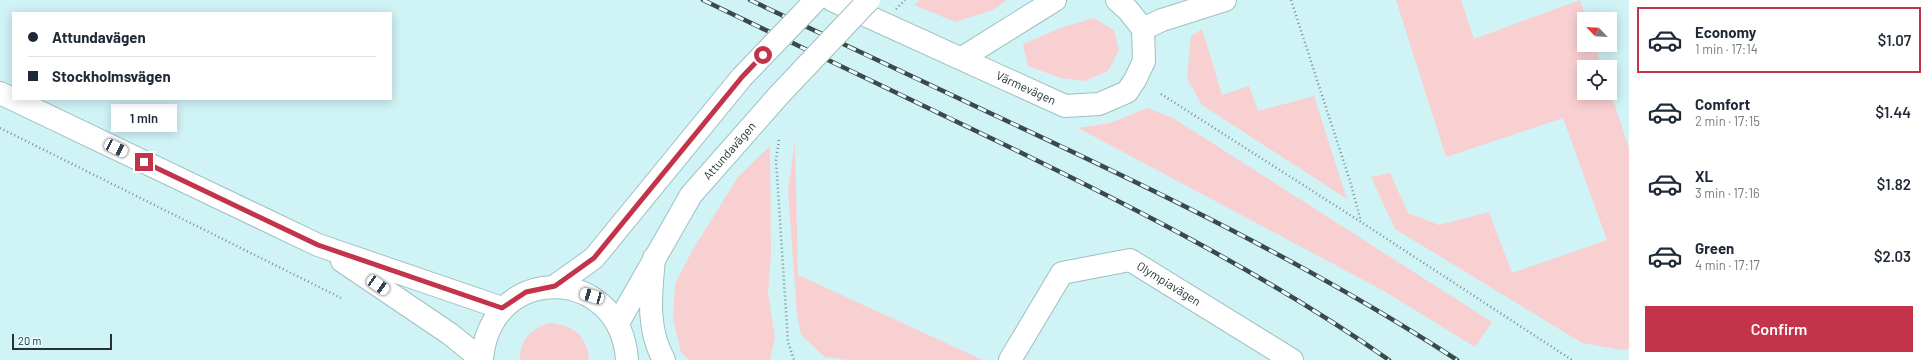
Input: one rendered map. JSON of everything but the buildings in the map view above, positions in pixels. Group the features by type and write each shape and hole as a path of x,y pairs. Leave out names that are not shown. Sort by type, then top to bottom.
{"street":[{"path":"318,245 450,334 482,360 487,332 502,308 526,292 555,286 594,258 742,77 816,0"},
{"name":"Värmevägen","path":"832,0 1065,106 1099,104 1128,92 1144,61 1143,29"},
{"path":"962,58 1055,0"},
{"path":"1117,0 1128,10 1143,29 1162,20 1225,0"},
{"name":"Attundavägen","path":"618,323 691,195 779,95 879,3"},
{"path":"0,93 12,99"},
{"path":"15,100 318,245 502,308"},
{"path":"654,258 650,302 652,325 657,348 664,360"},
{"name":"Olympiavägen","path":"1010,360 1062,273 1130,260 1292,360"},
{"path":"555,286 592,296 618,323 626,344 627,360"}],"path":[{"path":"1292,0 1350,181 1361,222"},
{"path":"879,3 902,12"},
{"path":"1160,93 1361,222 1571,360"},
{"path":"0,128 349,302"},
{"path":"779,139 776,168 788,342 794,360"}],"shaded area":[{"path":"920,0 1007,0 993,10 955,22 914,5"},
{"path":"1396,0 1461,0 1474,39 1580,0 1584,12 1577,12 1577,52 1597,52 1600,60 1577,60 1577,100 1613,100 1629,148 1629,349 1622,350 1582,343 1395,229 1371,177 1390,173 1408,213 1439,225 1489,212 1512,273 1607,240 1563,118 1446,157"},
{"path":"1094,18 1114,30 1119,50 1108,71 1085,81 1061,78 1028,66 1023,44 1063,27"},
{"path":"1202,29 1222,95 1249,86 1258,111 1314,96 1347,199 1202,105 1187,78 1191,36"},
{"path":"1147,108 1173,118 1492,322 1475,347 1384,291 1078,128 1110,123"},
{"path":"795,139 798,275 983,360 849,360 825,357 801,335 797,314 788,191"},
{"path":"770,146 771,256 768,294 775,338 770,360 689,360 681,352 673,319 675,284 692,251 738,177"},
{"path":"549,323 565,326 577,333 586,344 589,360 520,360 520,353 524,341 537,328"}],"railway":[{"path":"703,0 1101,192 1248,271 1296,299 1389,360"},
{"path":"750,0 1111,170 1229,229 1345,291 1457,360"}],"route":[{"path":"144,162 318,245 502,308 526,292 555,286 594,258 742,77 763,55"}]}
